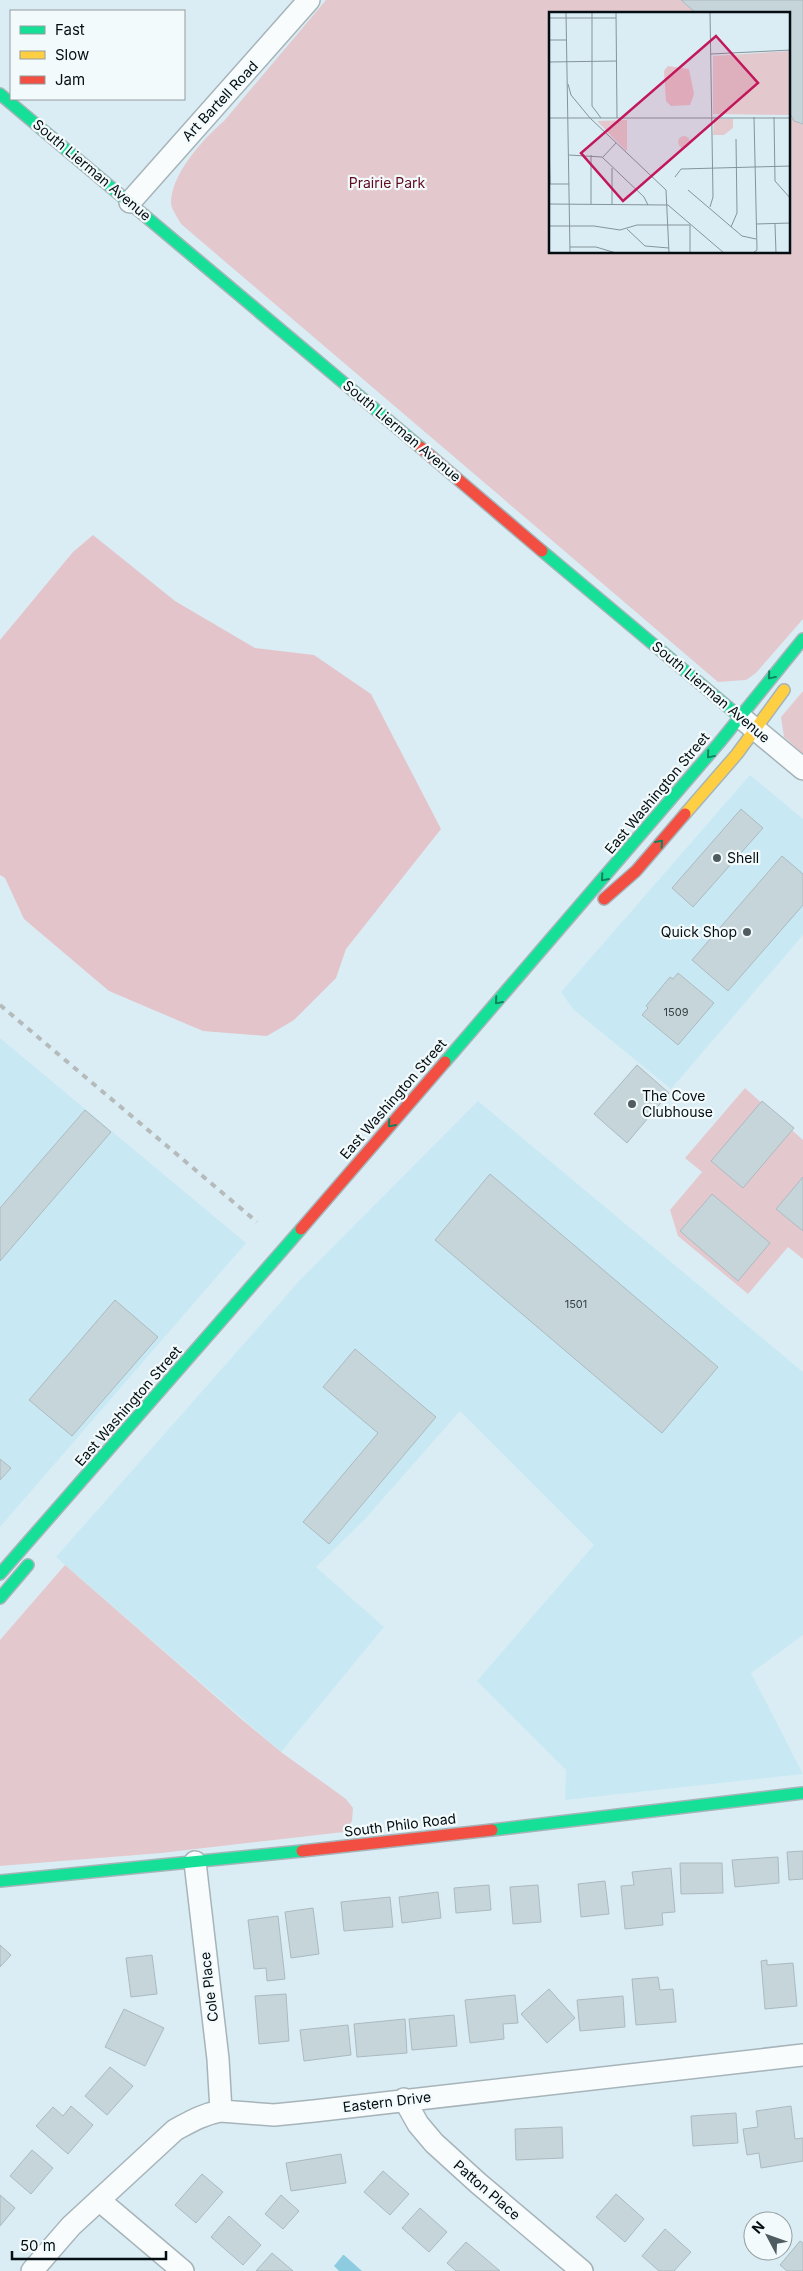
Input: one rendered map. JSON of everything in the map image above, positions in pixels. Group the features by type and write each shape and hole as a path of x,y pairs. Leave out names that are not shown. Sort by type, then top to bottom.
{"main road":[{"name":"South Lierman Avenue","path":"0,94 748,723"},
{"name":"East Washington Street","path":"599,905 636,871 748,723 768,680 803,639"},
{"name":"East Washington Street","path":"0,1574 201,1346 621,858 748,723 769,708 792,682"},
{"path":"0,1598 36,1556"},
{"name":"South Philo Road","path":"0,1881 195,1862 803,1794"}],"street":[{"name":"Art Bartell Road","path":"130,202 309,0"},
{"name":"South Lierman Avenue","path":"748,723 803,769"},
{"name":"Cole Place","path":"195,1862 218,2059 221,2111"},
{"name":"Eastern Drive","path":"32,2271 71,2226 175,2130 195,2119 221,2111 274,2115 803,2055"},
{"name":"Patton Place","path":"404,2100 418,2124 434,2143 582,2271"},
{"path":"99,2200 183,2271"}],"shaded area":[{"path":"93,535 175,601 255,648 314,655 371,694 441,829 346,949 336,978 294,1020 267,1036 203,1031 109,991 24,919 5,878 0,875 0,640 73,552"},
{"path":"750,775 803,819 803,935 671,1089 573,1009 561,992"},
{"path":"0,1038 246,1243 0,1527"},
{"path":"478,1101 803,1372 803,1635 751,1673 803,1774 565,1800 566,1770 477,1681 594,1545 460,1411 366,1518 316,1567 384,1627 281,1752 56,1557 300,1280"}],"green space":[{"name":"Prairie Park","path":"326,0 803,0 803,619 756,673 746,680 718,682 181,224 171,205 172,192 182,169 207,137 224,121"},
{"path":"803,691 803,754 784,737 781,717"},
{"path":"745,1088 803,1140 803,1259 788,1247 748,1294 678,1236 670,1210 702,1172 685,1158"},
{"path":"65,1565 281,1752 346,1799 353,1808 352,1821 344,1832 161,1853 0,1866 0,1640"}],"water":[{"path":"343,2255 362,2271 339,2271 334,2266"}],"building":[{"path":"681,0 803,0 803,124 794,121 790,114 790,12 695,12"},
{"name":"Shell","path":"741,809 763,828 693,907 672,888"},
{"name":"Quick Shop","path":"782,856 803,874 803,905 728,991 692,960"},
{"path":"678,973 714,1003 678,1045 642,1015 648,1008 646,1006 670,977 673,979"},
{"name":"The Cove Clubhouse","path":"637,1065 669,1093 627,1143 594,1114"},
{"path":"762,1101 794,1128 743,1188 711,1161"},
{"path":"85,1110 111,1132 0,1261 0,1208"},
{"path":"490,1174 718,1367 662,1433 435,1240"},
{"path":"803,1177 803,1231 776,1209"},
{"path":"712,1194 770,1243 738,1281 680,1231"},
{"path":"115,1300 158,1337 72,1436 29,1400"},
{"path":"355,1349 436,1417 329,1544 303,1522 378,1433 323,1387"},
{"path":"0,1459 11,1468 0,1480"},
{"path":"803,1851 803,1879 789,1880 787,1852"},
{"path":"778,1857 779,1883 735,1887 732,1860"},
{"path":"680,1863 722,1863 723,1893 681,1894"},
{"path":"671,1868 675,1912 662,1913 663,1925 625,1929 621,1886 634,1885 632,1872"},
{"path":"605,1881 609,1914 581,1917 578,1884"},
{"path":"489,1885 491,1910 456,1913 454,1888"},
{"path":"538,1885 541,1922 513,1924 510,1887"},
{"path":"438,1892 441,1918 402,1923 399,1897"},
{"path":"390,1897 393,1927 344,1931 341,1902"},
{"path":"313,1908 319,1954 291,1958 285,1912"},
{"path":"278,1916 285,1979 267,1981 266,1968 254,1969 248,1920"},
{"path":"0,1945 11,1955 0,1967"},
{"path":"152,1955 157,1994 131,1997 126,1958"},
{"path":"767,1960 767,1965 793,1963 797,2006 765,2009 761,1961"},
{"path":"658,1977 660,1990 673,1989 676,2022 636,2025 632,1979"},
{"path":"549,1989 575,2018 547,2043 521,2014"},
{"path":"286,1994 289,2041 259,2044 255,1996"},
{"path":"515,1995 518,2023 503,2024 504,2039 470,2043 465,2000"},
{"path":"623,1996 625,2027 580,2031 577,2000"},
{"path":"124,2009 164,2028 145,2066 105,2047"},
{"path":"454,2015 457,2046 412,2050 409,2019"},
{"path":"405,2019 407,2053 357,2057 354,2024"},
{"path":"348,2025 351,2055 304,2061 300,2030"},
{"path":"110,2067 133,2086 107,2115 85,2096"},
{"path":"71,2106 93,2125 68,2154 36,2126 53,2107 63,2116"},
{"path":"791,2106 795,2139 803,2138 803,2161 761,2168 759,2153 747,2155 743,2129 758,2127 756,2111"},
{"path":"736,2113 738,2143 693,2146 691,2116"},
{"path":"562,2127 563,2158 516,2160 515,2129"},
{"path":"32,2150 53,2168 31,2194 10,2176"},
{"path":"341,2154 346,2183 291,2191 286,2163"},
{"path":"383,2171 409,2194 390,2215 364,2192"},
{"path":"202,2174 223,2192 196,2223 175,2205"},
{"path":"616,2194 644,2219 625,2242 596,2217"},
{"path":"0,2195 15,2208 0,2226"},
{"path":"281,2195 299,2211 283,2229 265,2214"},
{"path":"420,2208 447,2232 429,2252 402,2228"},
{"path":"229,2216 261,2245 243,2265 211,2237"},
{"path":"665,2229 691,2252 674,2271 659,2271 642,2256"},
{"path":"800,2241 803,2243 803,2271 787,2271 780,2265 783,2261 793,2261 793,2249"},
{"path":"466,2242 500,2271 456,2271 447,2263"},
{"path":"272,2253 293,2271 256,2271"}],"railway":[{"path":"0,1005 257,1222"}],"traffic: fast":[{"path":"0,94 420,447"},
{"path":"542,551 740,717"},
{"path":"445,1062 719,743 803,639"},
{"path":"0,1574 301,1229"},
{"path":"0,1598 28,1565"},
{"path":"492,1830 803,1793"},
{"path":"0,1881 302,1851"}],"traffic: slow":[{"path":"685,814 737,754 784,690"}],"traffic: jam":[{"path":"420,447 542,551"},
{"path":"604,899 636,871 685,814"},
{"path":"301,1229 445,1062"},
{"path":"302,1851 492,1830"}],"place":[{"name":"Shell","path":"717,858"},
{"name":"Quick Shop","path":"747,932"},
{"name":"The Cove Clubhouse","path":"632,1104"}]}
